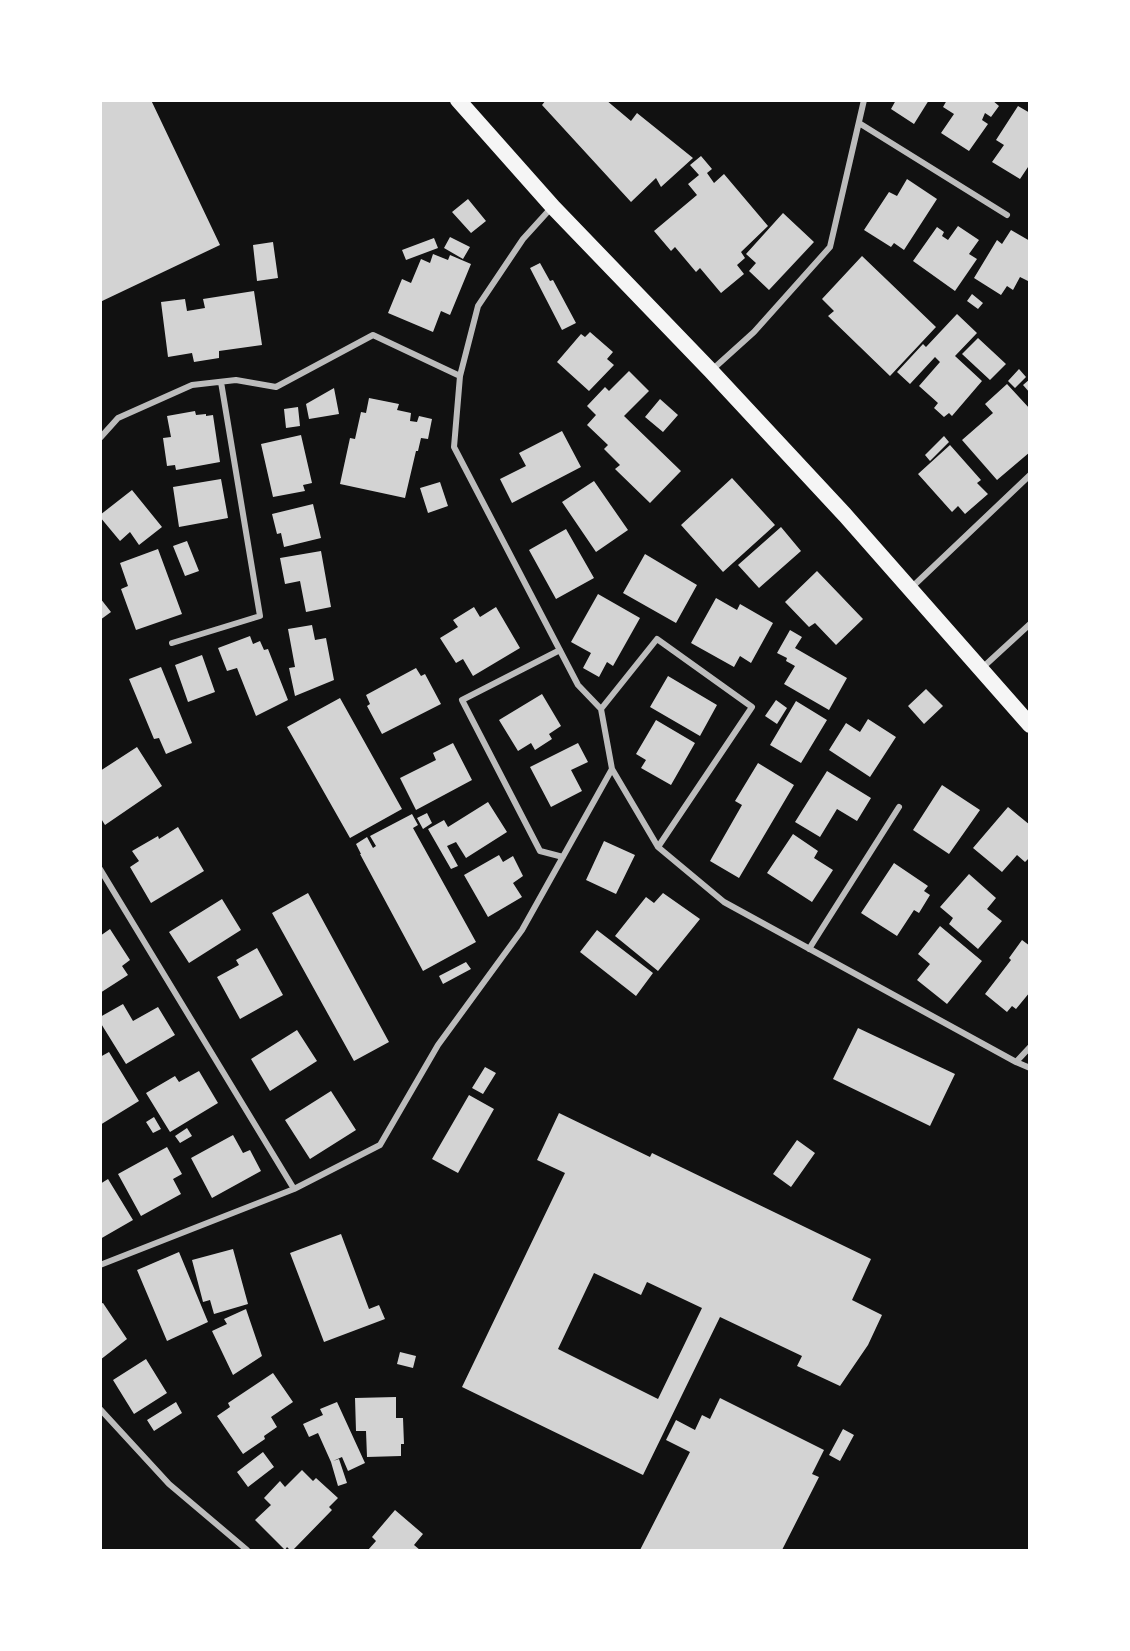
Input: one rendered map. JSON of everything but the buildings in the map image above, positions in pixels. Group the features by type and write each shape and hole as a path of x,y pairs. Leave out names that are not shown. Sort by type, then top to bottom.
{"highway":[{"path":"458,100 553,207 711,371 845,515 1029,725"}],"street":[{"path":"711,371 754,332 830,247 864,100"},
{"path":"859,123 1007,215"},
{"path":"553,207 523,239 478,306 460,376 454,447 578,685 602,710 612,769 658,847 724,902 1029,1068"},
{"path":"100,438 118,418 192,385 236,380 276,387 373,335 460,376"},
{"path":"172,643 260,616 221,382"},
{"path":"910,589 1029,475"},
{"path":"981,670 1029,624"},
{"path":"602,710 657,639 752,706 658,847"},
{"path":"560,650 462,700 540,851 563,857"},
{"path":"100,1265 294,1189 380,1145 438,1045 522,930 612,769"},
{"path":"809,949 899,807"},
{"path":"100,868 294,1189"},
{"path":"1016,1062 1029,1047"},
{"path":"100,1409 169,1484 247,1551"}]}
